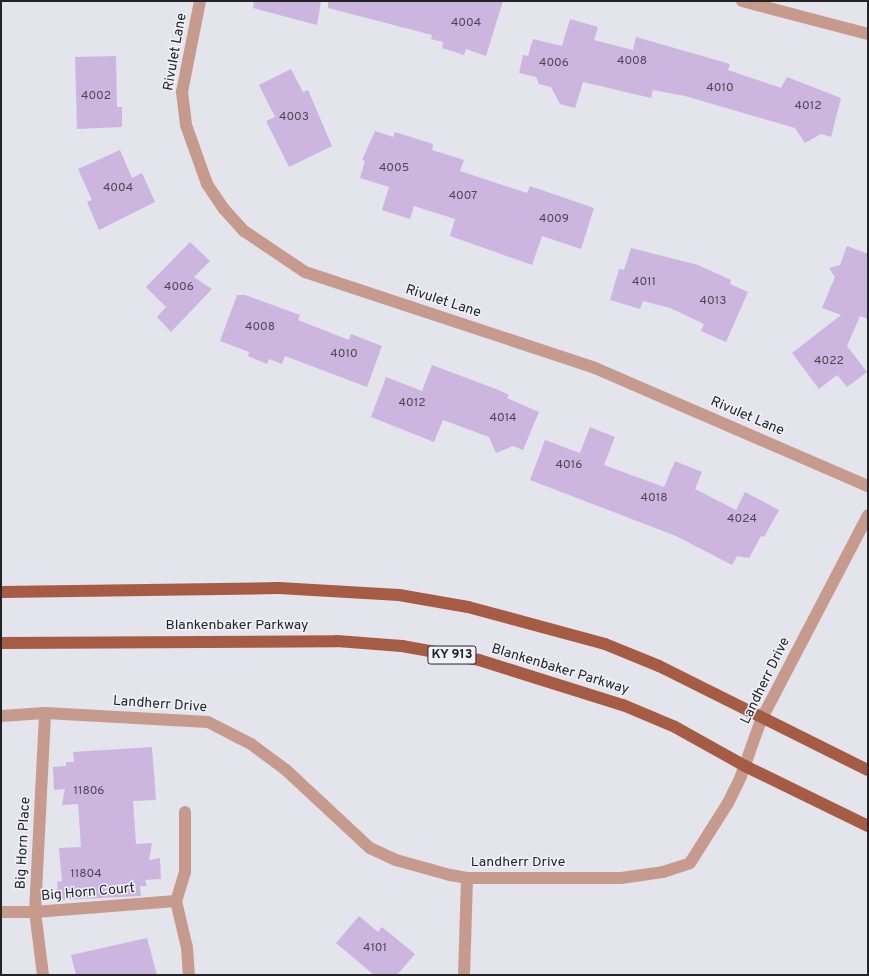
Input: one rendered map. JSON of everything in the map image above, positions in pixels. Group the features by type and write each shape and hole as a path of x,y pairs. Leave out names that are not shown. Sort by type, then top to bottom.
{"main road":[{"path":"1,592 279,588 399,595 530,621 605,644 659,666 761,720 868,770"},
{"name":"Blankenbaker Parkway","path":"1,643 329,641 402,646 479,660 623,705 675,727 745,766 868,826"}],"street":[{"name":"Rivulet Lane","path":"200,1 182,92 186,126 208,184 224,209 244,231 305,272 595,368 868,486"},
{"path":"742,1 868,34"},
{"name":"Landherr Drive","path":"1,716 45,713 208,722 251,744 286,770 370,848 422,868 467,878 621,878 663,872 690,863 728,802 745,766 761,720 868,515"},
{"name":"Big Horn Place","path":"43,975 35,912 45,713"},
{"path":"185,812 185,872 176,901 187,948 189,975"},
{"path":"464,975 467,878"},
{"name":"Big Horn Court","path":"1,912 35,912 176,901"}],"building":[{"path":"254,1 321,1 317,25 253,8"},
{"path":"328,1 503,1 486,56 466,49 464,55 442,48 443,42 431,39 432,35 328,8"},
{"path":"570,19 598,27 594,40 633,50 636,37 730,64 728,70 781,88 787,77 841,98 831,137 821,134 805,143 795,128 685,96 653,90 651,98 583,82 575,108 560,104 551,87 539,84 536,77 519,73 523,55 528,56 533,39 562,46"},
{"path":"116,56 117,107 122,107 122,127 77,129 75,57"},
{"path":"291,69 303,92 308,90 332,146 289,167 266,121 275,117 259,85"},
{"path":"375,131 393,137 395,132 433,144 432,150 464,160 460,171 527,193 530,186 594,208 581,249 542,236 532,265 450,236 455,219 414,206 410,219 382,210 389,187 360,178 365,161 362,160"},
{"path":"120,150 132,178 142,173 155,202 99,230 87,202 92,200 78,169"},
{"path":"190,242 210,261 194,277 212,289 171,332 157,317 166,307 146,287"},
{"path":"847,246 868,254 868,319 860,316 847,346 867,372 847,387 837,375 819,389 792,353 841,315 822,308 835,277 829,268 840,265"},
{"path":"631,248 698,265 731,280 730,284 748,292 726,342 701,331 704,324 670,308 643,301 640,309 610,300 619,269 624,270"},
{"path":"237,295 245,295 300,315 298,320 349,340 351,334 382,346 367,387 285,356 282,364 269,359 267,364 248,356 249,352 220,341"},
{"path":"432,365 496,389 509,395 507,398 539,412 523,450 513,446 496,453 489,437 443,420 434,442 371,417 386,377 422,391"},
{"path":"590,427 615,437 604,465 664,487 675,461 702,472 695,489 736,510 745,492 779,510 764,537 761,536 749,558 737,556 732,565 676,536 530,480 545,440 580,453"},
{"path":"152,747 156,800 133,801 136,844 152,843 149,860 160,858 161,879 145,880 147,886 140,886 141,896 58,900 57,882 62,881 59,848 81,847 78,804 62,805 65,789 54,790 53,767 66,766 66,762 74,762 73,752"},
{"path":"359,916 378,932 382,927 415,954 397,975 374,975 336,943"},
{"path":"147,938 157,975 76,975 71,955"}]}
